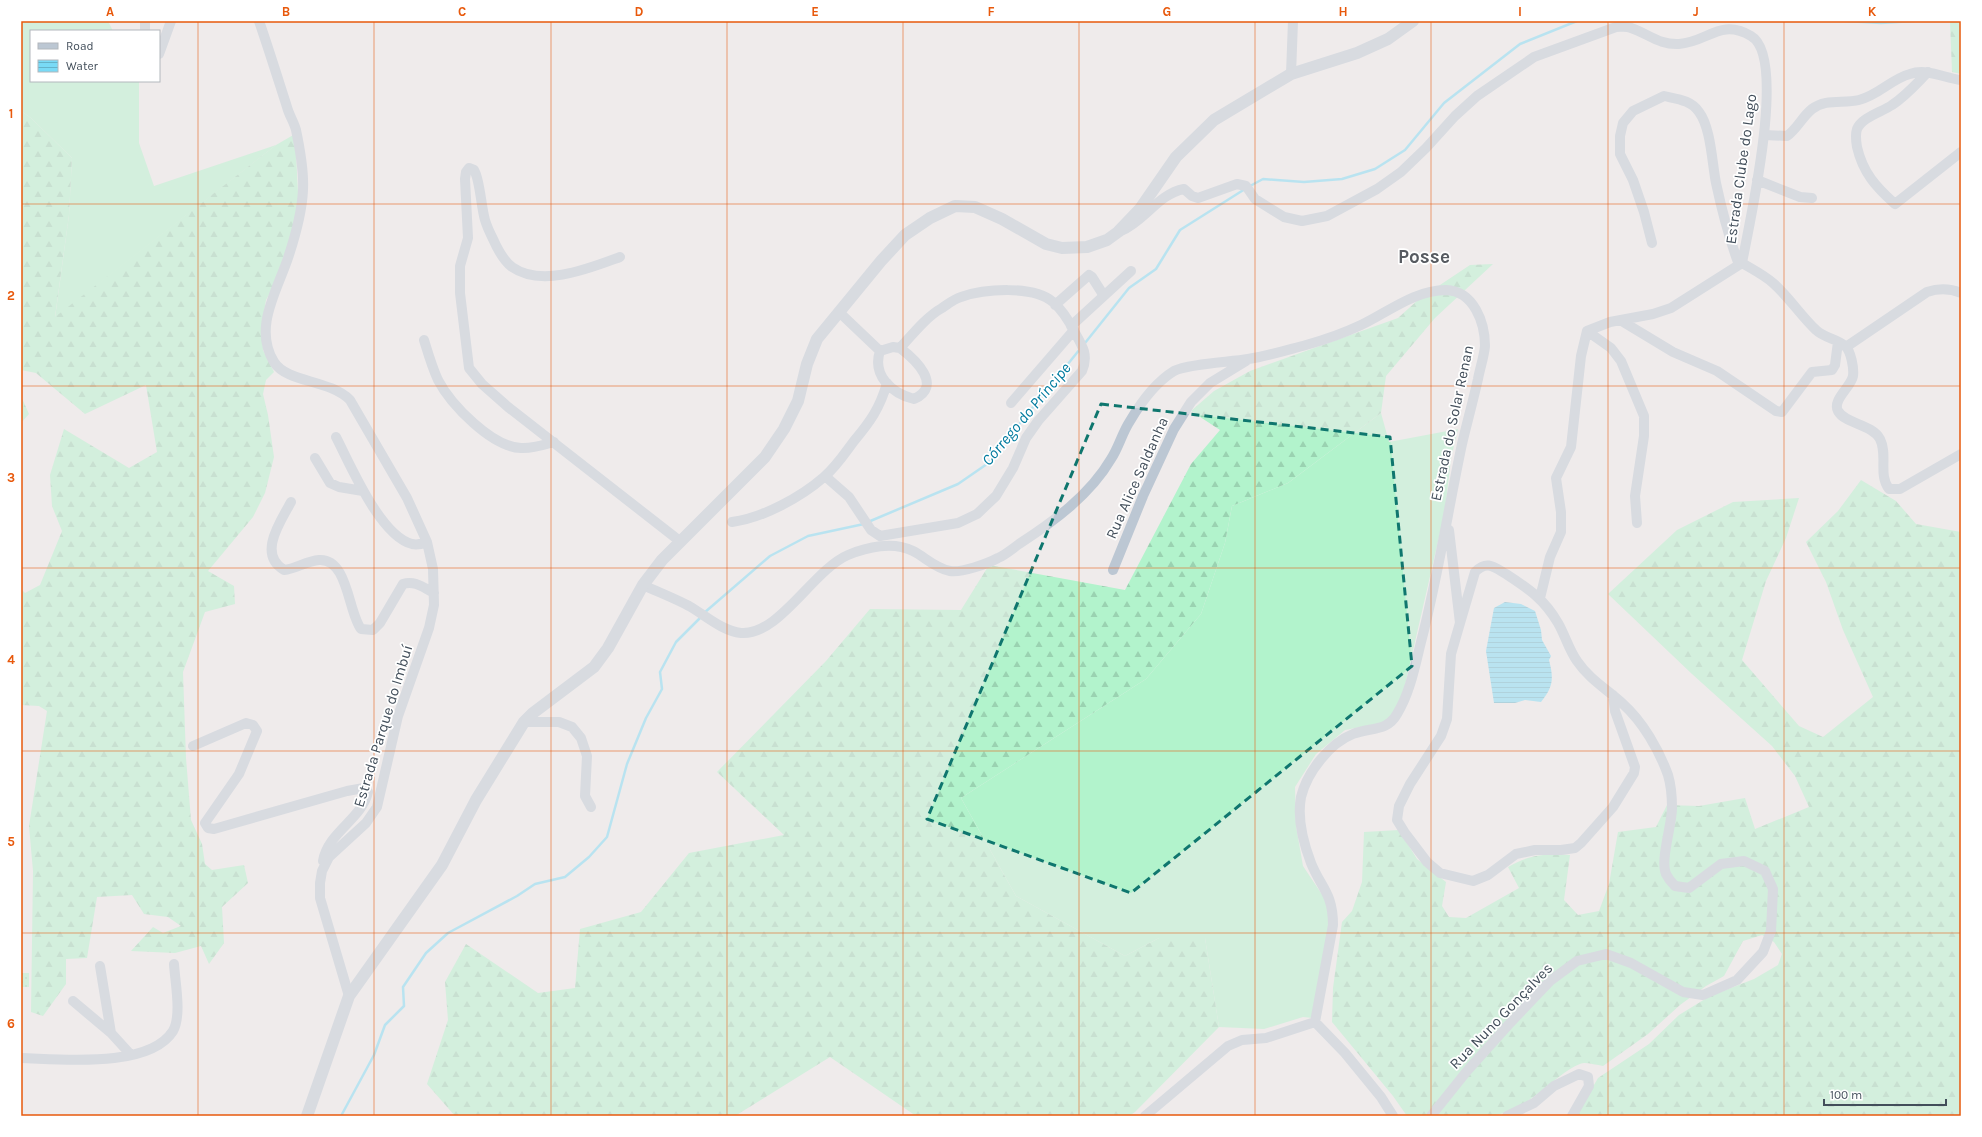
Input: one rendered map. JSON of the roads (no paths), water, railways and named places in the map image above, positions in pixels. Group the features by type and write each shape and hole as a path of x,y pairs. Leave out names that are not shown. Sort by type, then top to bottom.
{"street":[{"path":"160,51 171,21"},
{"name":"Estrada Parque do Imbuí","path":"259,21 295,129 303,189 301,207 288,257 270,299 265,334 268,349 277,366 287,373 336,389 342,392 350,400 407,498 427,542 433,569 434,605 429,628 398,716 377,807 366,823 329,856 322,871 320,898 349,996"},
{"path":"1291,74 1292,21"},
{"path":"307,1116 349,996 442,865 476,800 524,722 533,713 588,672 602,657 643,585 662,560 769,451 784,429 798,401 807,364 817,339 905,234 930,218 955,206 975,207 1002,219 1046,244 1062,248 1087,246 1107,240 1118,232 1140,209 1176,157 1214,120 1291,74 1357,53 1388,39 1414,21"},
{"name":"Estrada Clube do Lago","path":"1118,232 1132,226 1172,192 1184,189 1192,196 1198,198 1237,184 1247,189 1255,199 1284,217 1302,221 1327,216 1377,189 1401,172 1426,148 1455,116 1477,96 1527,61 1616,24 1630,27 1664,44 1681,44 1698,39 1721,29 1737,30 1753,36 1761,46 1766,63 1768,88 1764,135 1741,264 1671,308 1653,314 1610,322 1587,331"},
{"path":"1764,135 1788,136 1811,109 1824,103 1857,101 1875,95 1910,74 1928,72 1946,79 1961,80"},
{"path":"1928,72 1892,106 1864,122 1857,128 1855,140 1861,163 1876,187 1895,204 1961,152"},
{"path":"1652,242 1642,206 1620,154 1620,136 1623,123 1633,111 1664,96 1688,102 1699,112 1706,129 1716,183 1729,236 1741,264 1773,283 1817,332 1842,345 1850,356 1853,376 1848,387 1837,403 1837,410 1841,415 1871,430 1880,438 1884,450 1884,482 1889,489 1900,489 1961,454"},
{"path":"620,257 578,272 539,276 523,273 511,267 497,248 485,222 480,198 478,176 474,170 469,168 466,172 465,179 468,238 460,266 460,293 469,368 482,384 508,407 681,542"},
{"path":"1757,180 1800,198 1812,198"},
{"path":"1011,403 1072,328 1131,271"},
{"path":"1055,305 1089,275 1092,277 1104,296"},
{"path":"1620,320 1673,352 1716,371 1776,411 1782,412 1812,372 1832,370 1842,345 1927,292 1936,289 1947,289 1961,293"},
{"path":"825,476 849,497 871,530 880,536 958,523 977,514 996,496 1013,468 1026,438 1038,421 1082,371 1087,361 1082,346 1072,328 1052,301 1033,293 1012,290 960,297 940,309 900,348"},
{"name":"Estrada do Solar Renan","path":"643,585 695,609 712,621 738,633 760,629 773,622 809,586 843,557 872,547 898,547 913,551 947,571 960,571 998,559 1065,511 1097,480 1112,458 1128,423 1135,413 1156,386 1173,372 1184,367 1250,359 1308,344 1356,327 1418,295 1449,290 1465,296 1476,309 1483,324 1485,349 1463,440 1442,549 1414,671 1400,710 1393,721 1384,728 1355,733 1339,741 1319,762 1304,786 1300,802 1300,825 1312,865 1328,892 1333,911 1333,925 1315,1022"},
{"path":"839,312 880,351"},
{"path":"1540,598 1550,557 1561,532 1562,512 1556,478 1571,447 1581,356 1587,331 1611,348 1622,361 1644,416 1644,436 1634,496 1637,524"},
{"path":"424,340 439,381 460,409 482,430 501,443 520,448 536,447 554,442"},
{"path":"893,347 900,348 920,368 927,379 927,388 922,396 914,399 896,393 887,383 877,365 880,351 893,347"},
{"name":"Rua Alice Saldanha","path":"1113,570 1143,496 1174,429 1191,402 1210,383 1250,359"},
{"path":"732,522 746,520 795,498 825,476 871,420 882,402 887,383"},
{"path":"336,437 362,491 385,524 402,540 419,545 427,542"},
{"path":"315,458 330,483 362,491"},
{"path":"291,502 271,540 273,558 284,570 291,569 305,563 321,560 337,568 344,578 355,621 361,629 373,630 380,623 403,584 410,582 416,583 434,593"},
{"path":"1447,518 1460,623 1451,654 1447,719 1442,736 1410,784 1399,806 1398,820 1405,833 1427,862 1440,873 1473,881 1488,875 1516,854 1535,850 1561,850 1575,848 1581,843 1613,806 1634,772 1635,767 1615,711 1613,695"},
{"name":"Rua Nuno Gonçalves","path":"1431,1116 1467,1070 1511,1022 1550,981 1577,961 1606,954 1631,963 1683,992 1703,995 1737,980 1763,952 1772,931 1773,889 1765,871 1744,860 1721,864 1689,888 1675,886 1666,873 1666,852 1672,809 1668,777 1660,756 1641,724 1625,706 1590,677 1576,661 1558,623 1540,598 1526,586 1500,571 1488,565 1481,566 1475,572 1460,623"},
{"path":"524,722 559,722 572,726 581,738 587,756 585,796 591,807"},
{"path":"193,746 246,723 253,725 257,731 238,774 205,823 208,828 214,829 347,791 364,788 368,792 367,798 352,819 331,841 323,856 322,871"},
{"path":"21,1058 106,1060 131,1056 149,1051 165,1039 173,1030 178,1012 174,964"},
{"path":"100,966 112,1033"},
{"path":"73,1001 112,1033 131,1056"},
{"path":"1145,1116 1228,1046 1242,1040 1266,1038 1315,1022 1346,1053 1381,1097 1393,1116"},
{"path":"1506,1116 1534,1103 1554,1086 1579,1074 1588,1077 1589,1086 1572,1116"}],"water":[{"path":"1505,602 1521,604 1535,611 1541,630 1542,640 1551,656 1549,660 1552,678 1548,692 1541,702 1525,700 1515,703 1494,703 1486,651 1494,608"}],"waterway":[{"name":"Córrego do Príncipe","path":"1250,186 1263,179 1304,182 1342,179 1375,169 1405,150 1444,103 1520,44 1577,21"},
{"name":"Córrego do Príncipe","path":"1845,21 1881,23 1914,21"},
{"name":"Córrego do Príncipe","path":"1085,343 1129,288 1156,269 1180,230 1245,189"},
{"name":"Córrego do Príncipe","path":"868,522 958,484 987,464 1080,349"},
{"name":"Córrego do Príncipe","path":"704,613 770,556 808,536 864,524"},
{"name":"Córrego do Príncipe","path":"341,1116 374,1055 385,1025 404,1006 403,987 426,953 448,933 517,896 535,884 565,877 589,857 607,837 627,764 646,718 662,689 660,672 676,642 701,617"}],"district":[{"name":"Posse","path":"1424,257"}]}
